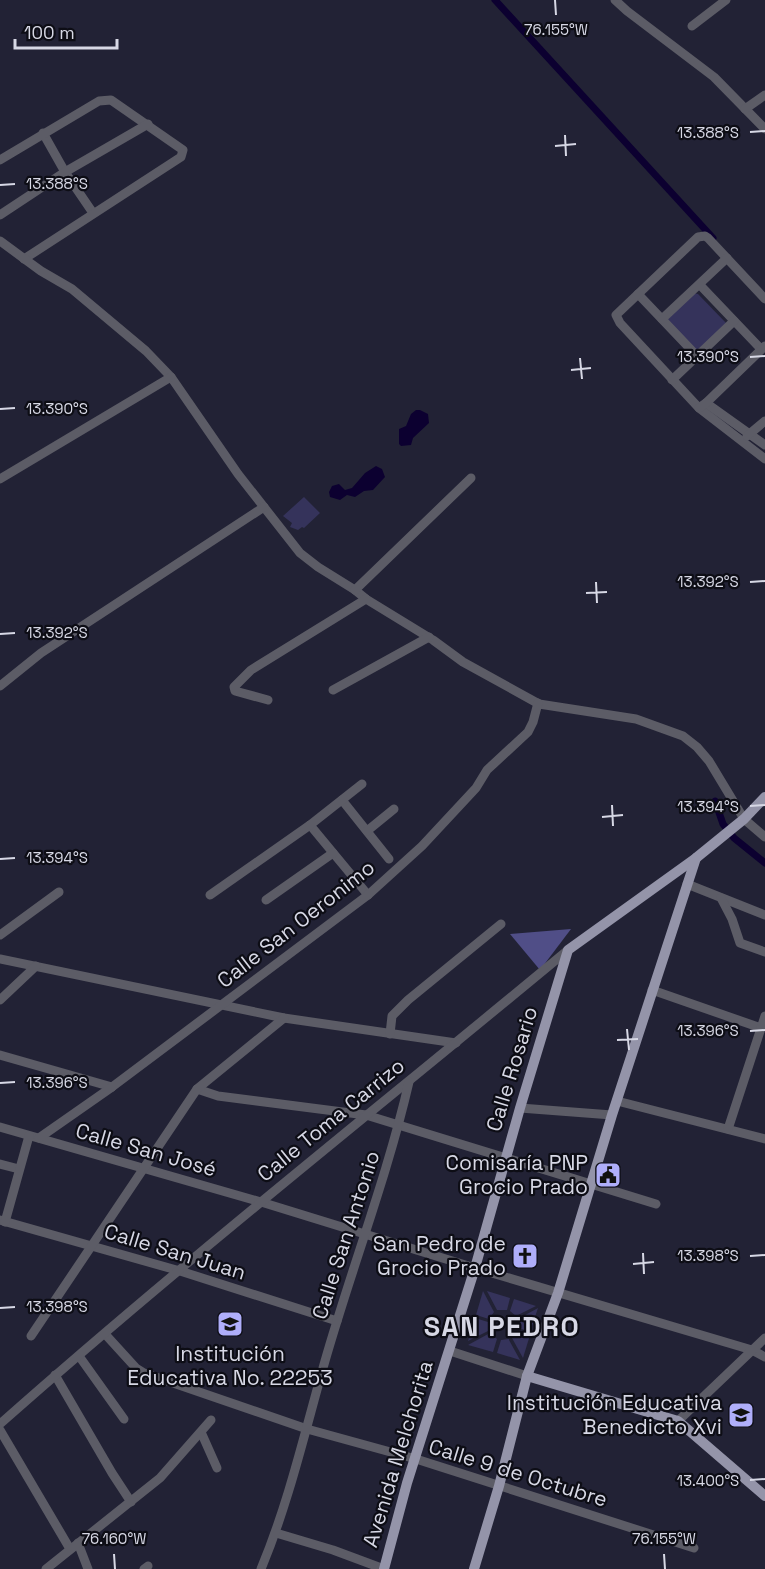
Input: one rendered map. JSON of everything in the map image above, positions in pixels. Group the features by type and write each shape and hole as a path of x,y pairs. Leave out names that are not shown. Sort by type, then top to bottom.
{"main road":[{"name":"Calle Toma Carrizo","path":"568,950 696,858 765,797"},
{"path":"474,1569 500,1486 527,1376 558,1293 612,1115 696,858"},
{"name":"Calle Rosario","path":"450,1351 568,950"},
{"name":"Avenida Melchorita","path":"384,1569 406,1483 416,1459 450,1351"},
{"path":"527,1376 678,1421 765,1496"}],"street":[{"path":"615,0 714,77 765,129"},
{"path":"692,26 726,0"},
{"path":"746,109 765,94"},
{"path":"0,160 99,101 106,100 111,100 181,147 183,155 24,259"},
{"path":"0,215 65,172 148,124"},
{"path":"44,133 65,172 93,213"},
{"path":"765,298 705,236 698,237 617,313 617,317 672,380 765,459"},
{"path":"0,241 72,289 146,351 171,377 238,474 300,553 366,599 429,637 463,662 538,703 636,719 683,736 698,747 709,761 736,825 765,837"},
{"path":"662,318 727,258"},
{"path":"700,285 763,348 703,405"},
{"path":"638,294 697,356"},
{"path":"672,380 734,321"},
{"path":"0,479 171,377"},
{"path":"703,405 765,445"},
{"path":"740,440 765,421"},
{"path":"354,590 471,478"},
{"path":"0,686 41,653 264,507"},
{"path":"268,700 235,691 234,685 251,670 366,599"},
{"path":"333,690 429,637"},
{"name":"Calle San Oeronimo","path":"39,1138 112,1087 368,895 422,846 476,788 487,770 528,732 538,703"},
{"path":"210,895 310,825 362,784"},
{"path":"342,800 389,859"},
{"path":"367,831 394,808"},
{"path":"310,825 368,895"},
{"path":"266,900 333,853"},
{"path":"687,884 765,915"},
{"path":"0,935 59,892"},
{"path":"721,898 732,919 740,943 765,952"},
{"path":"390,1034 392,1016 408,1000 501,924"},
{"name":"Calle Toma Carrizo","path":"0,1424 261,1202 568,950"},
{"path":"0,959 284,1018 456,1044"},
{"path":"0,1000 36,966"},
{"path":"652,990 761,1028"},
{"path":"728,1129 765,1016"},
{"path":"31,1336 197,1089 284,1018"},
{"path":"0,1055 112,1087"},
{"name":"Calle San Antonio","path":"261,1569 276,1533 337,1321 399,1125 409,1082"},
{"path":"197,1089 218,1096 366,1115 656,1204"},
{"path":"618,1101 765,1139"},
{"path":"520,1108 612,1115"},
{"name":"Calle San José","path":"0,1127 261,1202 475,1269 752,1350 765,1357"},
{"path":"2,1221 29,1136"},
{"path":"0,1164 19,1168"},
{"name":"Calle San Juan","path":"2,1221 91,1244 337,1321"},
{"name":"Calle 9 de Octubre","path":"105,1334 136,1368 144,1373 307,1430 416,1459 694,1548"},
{"path":"678,1421 765,1338"},
{"path":"450,1351 527,1376"},
{"path":"79,1356 124,1419"},
{"path":"55,1375 131,1502"},
{"path":"46,1569 160,1478 211,1420"},
{"path":"0,1430 88,1569"},
{"path":"201,1432 217,1468"},
{"path":"276,1533 333,1550 384,1569"}],"shaded area":[{"path":"694,293 698,294 727,324 695,356 664,323"},
{"path":"416,410 428,414 429,423 413,438 411,445 401,446 399,429 406,426 411,414"},
{"path":"376,466 382,469 385,477 373,490 364,491 355,497 347,495 340,500 330,497 329,492 332,486 339,484 345,490 352,488 365,473"},
{"path":"304,497 320,513 304,528 298,530 290,527 292,523 283,516"},
{"path":"571,929 540,970 510,934"},
{"path":"483,1291 494,1312 489,1319 476,1315"},
{"path":"487,1291 510,1298 507,1310 497,1310"},
{"path":"514,1299 536,1306 516,1316 510,1311"},
{"path":"538,1308 530,1332 519,1328 518,1319"},
{"path":"475,1318 488,1322 488,1331 468,1341"},
{"path":"517,1331 530,1335 523,1358 512,1338"},
{"path":"490,1333 497,1339 493,1352 468,1345"},
{"path":"509,1339 520,1360 497,1353 501,1340"}],"waterway":[{"path":"495,0 713,238"},
{"path":"715,801 723,824 734,838 765,863"}],"place":[{"name":"Comisaría PNP Grocio Prado","path":"608,1175"},
{"name":"San Pedro de Grocio Prado","path":"525,1256"},
{"name":"Institución Educativa No. 22253","path":"230,1324"},
{"name":"Institución Educativa Benedicto Xvi","path":"741,1415"}],"district":[{"name":"SAN PEDRO","path":"502,1327"}]}
